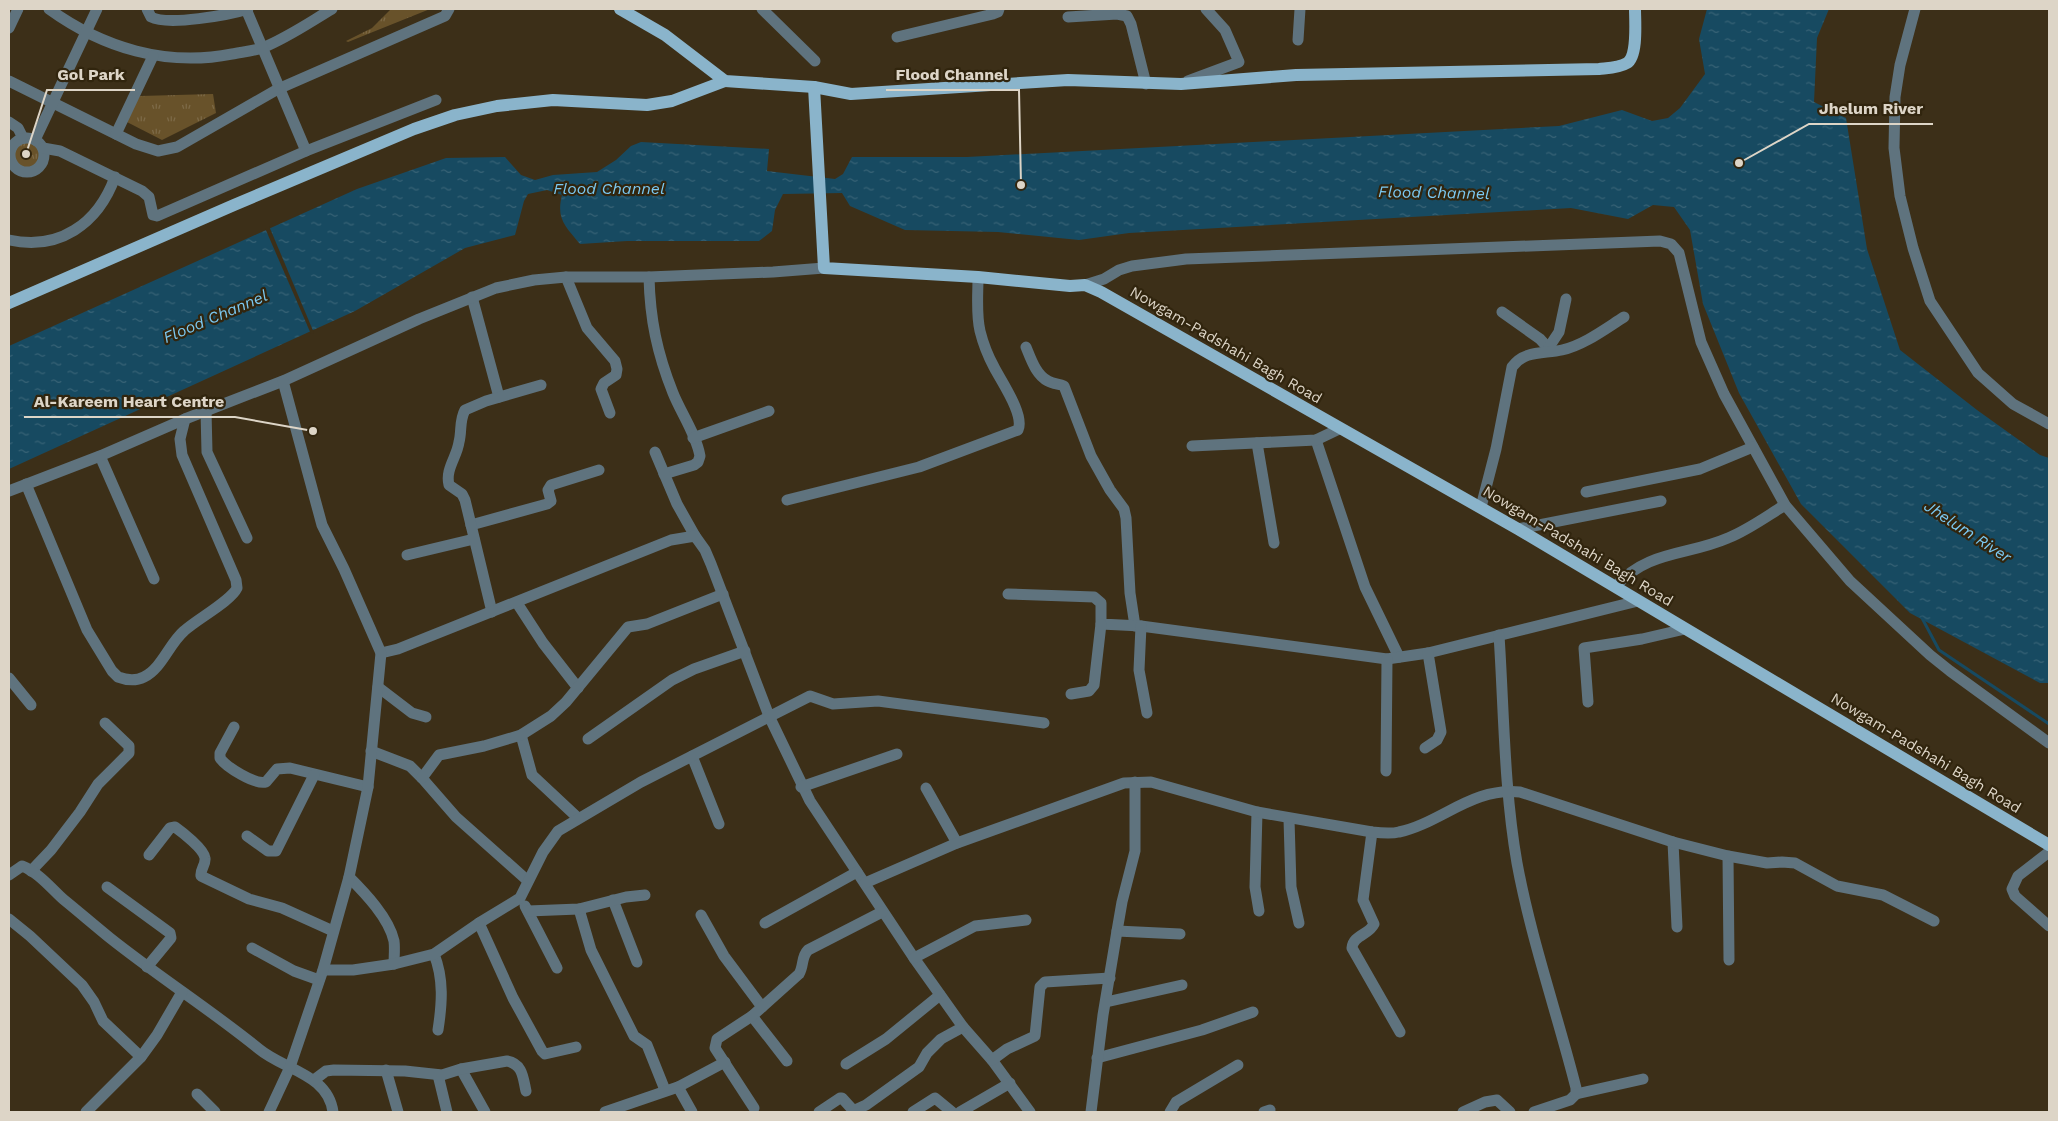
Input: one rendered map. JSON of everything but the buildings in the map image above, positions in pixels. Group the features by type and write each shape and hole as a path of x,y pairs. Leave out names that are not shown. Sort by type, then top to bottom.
{"main road":[{"path":"620,9 665,35 725,81"},
{"path":"9,303 414,129 455,114 497,106 553,100 647,105 672,101 725,81 814,87 851,94 1068,80 1180,84 1296,75 1599,69 1628,63 1634,54 1635,9"},
{"path":"814,87 824,268 978,277 1070,286 1084,285"},
{"name":"Nowgam-Padshahi Bagh Road","path":"1084,285 1109,297 1339,429 1481,507 2049,845"}],"street":[{"path":"9,28 18,9"},
{"path":"49,9 120,47 153,56 186,59 224,56 262,48 332,9"},
{"path":"33,142 97,9"},
{"path":"147,9 151,17 163,21 206,13 247,9 278,88 306,151"},
{"path":"9,81 116,134 158,151 170,150 188,142 278,88 445,16 449,9"},
{"path":"762,9 815,61"},
{"path":"897,37 993,14 998,12 999,9"},
{"path":"1180,84 1239,62 1225,30 1206,9"},
{"path":"1297,9 1298,40"},
{"path":"1915,9 1906,37 1895,97 1894,148 1900,196 1918,266 1930,301 1978,373 2013,404 2049,424"},
{"path":"1068,17 1117,14 1127,16 1131,24 1146,84"},
{"path":"116,134 153,56"},
{"path":"9,122 33,142 60,151 146,194 150,200 153,215 157,216 306,151 436,100"},
{"path":"9,240 22,242 45,241 75,230 98,210 110,192 115,177"},
{"path":"1084,285 1104,279 1119,270 1132,266 1186,259 1666,242 1676,248 1679,253 1701,342 1724,394 1785,505 1850,581 1930,655 2049,743"},
{"path":"9,491 284,381 419,319 472,297 518,282 566,278 649,277 824,268"},
{"path":"649,277 651,319 657,347 672,392 699,452 700,459 698,462 664,474"},
{"path":"787,500 919,467 1018,430 1020,422 1017,414 1005,385 993,367 980,330 978,277"},
{"path":"566,278 587,328 616,364 616,375 604,383 601,389 610,414"},
{"path":"472,297 499,397"},
{"path":"1550,349 1559,332 1566,299"},
{"path":"1502,312 1550,349"},
{"path":"1481,507 1496,449 1512,367 1519,359 1525,356 1550,349 1568,348 1590,338 1624,317"},
{"path":"1026,347 1038,371 1048,382 1064,386 1091,456 1110,490 1124,509 1128,529 1130,593 1138,626 1139,670 1147,713"},
{"path":"268,1112 290,1067 321,975 349,877 368,787 381,653 344,569 322,525 284,381"},
{"path":"492,612 465,500 462,494 449,485 448,473 458,447 460,423 465,410 499,397 541,385"},
{"path":"206,411 207,452 247,538"},
{"path":"692,438 769,411"},
{"path":"26,484 96,647 118,678 136,680 144,677 158,664 181,633 222,603 237,588 236,580 182,455 180,439 185,419"},
{"path":"1192,446 1316,440 1339,429"},
{"path":"1316,440 1365,587 1399,657"},
{"path":"1257,443 1274,543"},
{"path":"1586,492 1700,469 1753,447"},
{"path":"655,452 676,504 705,550 769,716 801,787 865,883 882,912 963,1028 992,1060 1030,1112"},
{"path":"100,456 154,579"},
{"path":"471,525 547,504 551,501 548,490 551,486 599,470"},
{"path":"1518,529 1661,501"},
{"path":"1616,586 1633,569 1647,562 1728,538 1785,505"},
{"path":"381,653 398,649 517,603 671,540 695,536"},
{"path":"408,555 474,539"},
{"path":"422,778 435,758 443,753 484,746 521,736 551,716 578,688 628,627 647,624 723,594"},
{"path":"1008,594 1094,598 1101,603 1101,624 1094,685 1089,691 1071,694"},
{"path":"1101,624 1138,626 1387,659 1428,653 1638,601"},
{"path":"517,603 543,642 578,688"},
{"path":"1588,702 1584,648 1642,639 1685,629"},
{"path":"1499,636 1508,791 1521,884 1574,1079 1576,1094"},
{"path":"588,739 672,680 701,666 745,651"},
{"path":"1425,748 1437,740 1442,732 1428,653"},
{"path":"1386,771 1387,659"},
{"path":"9,678 31,705"},
{"path":"378,687 412,712 426,716"},
{"path":"252,948 294,971 321,975 394,964 434,954 478,923 520,898 553,836 578,818 641,782 806,697 813,696 828,704 878,701 1044,723"},
{"path":"32,871 75,820 98,784 129,753 129,746 105,723"},
{"path":"234,727 219,755 221,761 260,783 266,782 277,769 282,768 368,787"},
{"path":"521,736 532,775 578,818"},
{"path":"371,751 410,766 448,809 528,881"},
{"path":"801,787 898,754"},
{"path":"692,756 719,824"},
{"path":"247,836 268,851 276,851 314,775"},
{"path":"1091,1112 1097,1058 1117,931 1135,851 1135,782"},
{"path":"865,883 957,843 1040,815 1109,788 1135,782 1150,782 1168,786 1257,812 1289,819 1372,832 1401,832 1485,795 1508,791 1520,792 1673,842 1728,856 1767,863 1795,863 1837,886 1883,895 1934,922"},
{"path":"926,788 957,843"},
{"path":"1257,812 1255,887 1259,911"},
{"path":"1289,819 1291,887 1299,923"},
{"path":"149,855 170,828 174,827 204,853 205,860 200,872 201,876 250,899 282,908 333,931"},
{"path":"1372,832 1362,900 1374,924 1373,928 1355,940 1352,948 1400,1032"},
{"path":"1673,842 1677,927"},
{"path":"2049,852 2018,876 2012,889 2015,896 2049,926"},
{"path":"1728,856 1729,960"},
{"path":"9,875 22,866 32,871 76,910 147,967 226,1022 270,1058 314,1080 330,1099 334,1112"},
{"path":"765,923 857,872"},
{"path":"349,877 370,899 388,928 394,941 394,964"},
{"path":"107,887 170,933 170,938 147,967"},
{"path":"528,911 579,909 613,900 645,895"},
{"path":"520,898 557,968"},
{"path":"613,900 637,962"},
{"path":"579,909 595,959 634,1036 647,1045 665,1090"},
{"path":"754,1108 715,1048 715,1042 720,1036 752,1016 799,974 804,954 808,950 882,912"},
{"path":"701,915 724,956 762,1006"},
{"path":"9,919 82,985 94,1002 103,1021 141,1057"},
{"path":"914,958 976,926 1026,920"},
{"path":"478,923 513,998 542,1051 545,1054 550,1054 576,1047"},
{"path":"1117,931 1180,934"},
{"path":"434,954 440,968 442,989 438,1030"},
{"path":"992,1060 1007,1049 1035,1036 1040,987 1045,982 1110,978"},
{"path":"1106,1002 1182,985"},
{"path":"86,1112 141,1057 157,1035 182,992"},
{"path":"846,1064 886,1039 940,994"},
{"path":"1097,1058 1202,1030 1253,1012"},
{"path":"752,1016 787,1061"},
{"path":"818,1112 840,1098 855,1110 866,1105 919,1067 927,1053 941,1039 963,1028"},
{"path":"314,1080 329,1070 405,1070 438,1075 460,1068 507,1060 514,1062 521,1070 526,1091"},
{"path":"605,1112 678,1087 724,1062"},
{"path":"1170,1112 1176,1102 1238,1065"},
{"path":"460,1068 484,1112"},
{"path":"386,1070 398,1112"},
{"path":"438,1075 447,1112"},
{"path":"1534,1112 1570,1100 1576,1094 1643,1079"},
{"path":"960,1112 1010,1083"},
{"path":"678,1087 692,1112"},
{"path":"197,1094 215,1112"},
{"path":"914,1112 935,1098 952,1112"},
{"path":"1463,1112 1485,1102 1497,1100 1510,1112"}],"green space":[{"path":"391,9 430,9 348,42 346,41 372,28"},
{"path":"213,94 216,113 162,140 125,121 140,96"},
{"path":"26,140 36,144 40,154 36,164 26,168 16,164 12,154 16,144"}],"water":[{"path":"1707,9 1829,9 1817,38 1814,102 1846,118 1867,249 1900,350 1977,410 2040,455 2049,458 2049,683 2040,683 1910,613 1801,504 1739,393 1703,304 1690,230 1674,207 1653,205 1628,219 1571,208 1129,233 1079,240 998,232 905,230 850,206 842,193 783,194 775,210 772,231 759,241 627,241 580,244 563,222 560,210 562,195 547,190 528,194 524,201 515,235 465,248 355,311 9,469 9,346 357,189 446,158 505,157 521,175 535,180 553,175 597,172 616,160 631,146 641,142 769,149 767,171 835,179 843,174 852,157 967,157 1559,126 1622,110 1652,121 1668,118 1680,108 1705,74 1699,39"}],"pier":[{"path":"269,226 314,333 311,334 265,228"}],"waterway":[{"path":"1922,618 1939,650 2049,724"}],"place":[{"name":"Gol Park","path":"26,154"},
{"name":"Jhelum River","path":"1739,163"},
{"name":"Flood Channel","path":"1021,185"},
{"name":"Al-Kareem Heart Centre","path":"313,431"}]}
